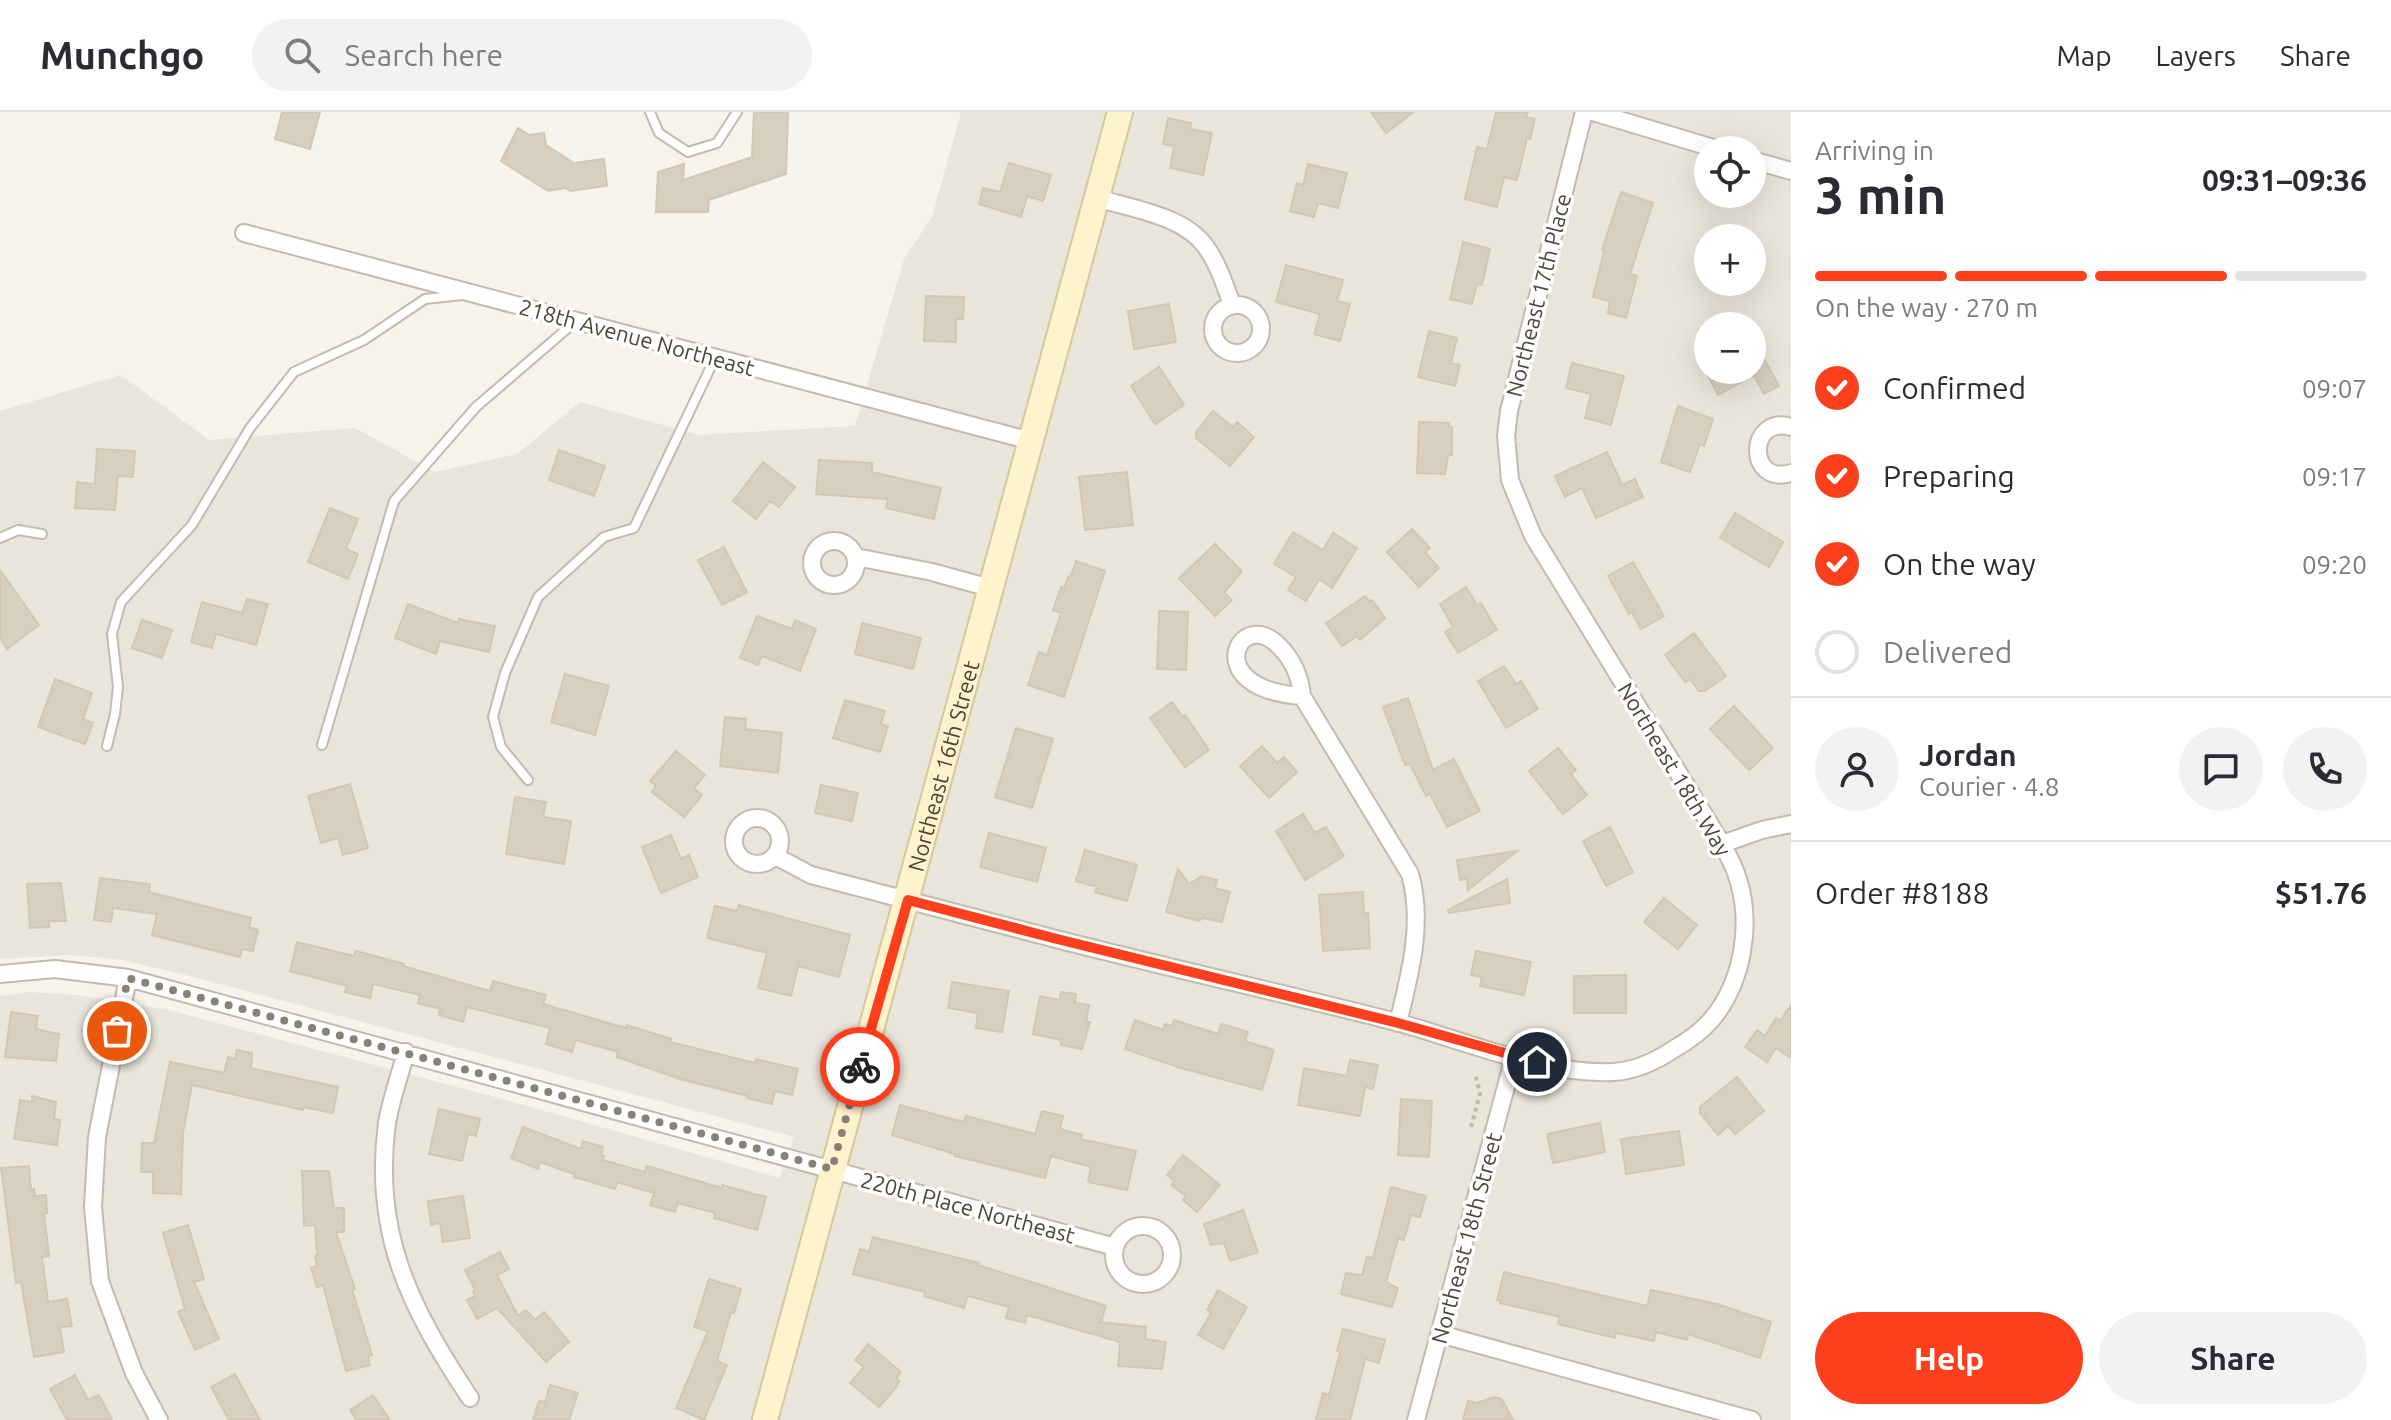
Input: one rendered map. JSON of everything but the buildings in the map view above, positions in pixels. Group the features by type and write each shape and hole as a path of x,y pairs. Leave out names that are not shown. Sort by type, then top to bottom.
{"street":[{"name":"Northeast 16th Street","path":"765,1420 1120,112"},
{"name":"Northeast 17th Place","path":"1510,480 1506,436 1509,411 1584,112"},
{"path":"1593,112 1694,142"},
{"path":"1766,164 1791,171"},
{"path":"1097,198 1176,223 1195,234 1207,248 1222,276 1232,305"},
{"name":"218th Avenue Northeast","path":"244,233 1031,441"},
{"path":"1791,427 1768,429 1762,435 1757,451 1763,467 1770,472 1778,475 1791,473"},
{"name":"Northeast 18th Way","path":"775,856 811,875 1398,1023 1514,1057 1586,1072 1613,1072 1636,1068 1666,1055 1693,1037 1727,996 1739,964 1744,937 1743,902 1737,876 1722,844 1533,536 1510,480"},
{"path":"856,557 932,572 990,588"},
{"path":"1302,696 1274,692 1246,677 1236,663 1235,656 1241,642 1255,634 1271,637 1293,662 1302,696 1403,862 1415,892 1417,917 1398,1023"},
{"path":"1722,844 1791,824"},
{"name":"220th Place Northeast","path":"0,974 55,969 128,978 1115,1247"},
{"path":"128,978 97,1137 93,1207 100,1281 134,1373 159,1420"},
{"path":"406,1052 388,1120 384,1164 385,1203 393,1243 406,1283 432,1340 470,1398"},
{"name":"Northeast 18th Street","path":"1416,1420 1514,1057"},
{"path":"1440,1334 1752,1420"}],"lane":[{"path":"650,112 659,133 688,152 717,143 737,112"},
{"path":"107,746 118,687 112,634 121,602 192,525 250,428 294,372 364,340 425,299 475,294"},
{"path":"322,745 394,501 476,407 576,320"},
{"path":"528,780 501,747 493,717 505,673 538,597 604,537 634,528 715,357"},
{"path":"0,538 18,530 42,534"}],"path":[{"path":"1471,1127 1480,1093 1475,1074"}],"shaded area":[{"path":"961,112 1791,112 1791,1420 0,1420 0,996 30,992 77,995 169,1010 506,1100 780,1178 794,1137 118,959 69,955 0,959 0,411 121,375 209,440 355,428 435,472 517,454 580,402 699,435 855,426 904,259 932,217"}],"way so far":[{"path":"117,1031 128,978 832,1169 860,1067"}],"route":[{"path":"860,1067 908,900 1398,1023 1537,1062"}]}
